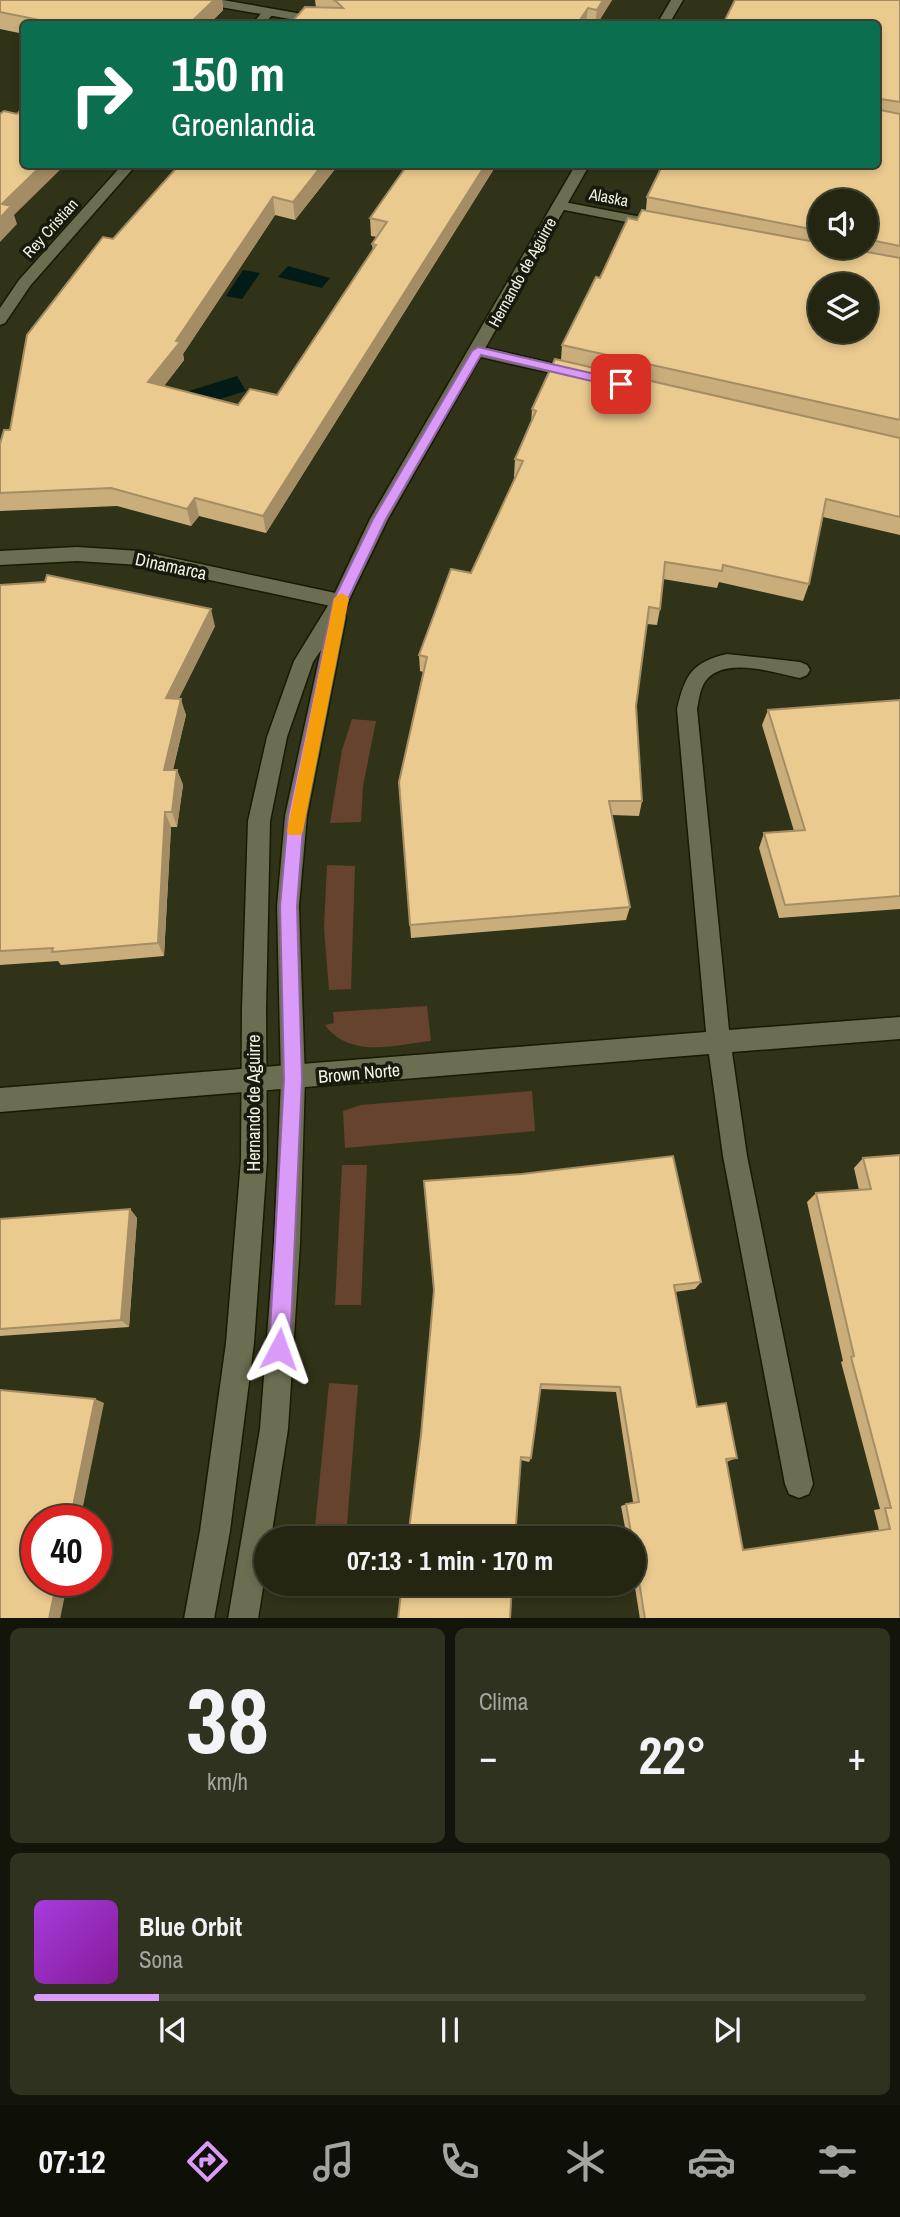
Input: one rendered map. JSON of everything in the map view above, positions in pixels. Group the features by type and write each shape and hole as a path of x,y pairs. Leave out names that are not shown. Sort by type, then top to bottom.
{"street":[{"path":"204,0 319,21"},
{"path":"665,21 677,0"},
{"path":"261,21 270,12"},
{"name":"Rey Cristian","path":"0,320 24,283 127,168"},
{"name":"Hernando de Aguirre","path":"199,1618 215,1531 240,1343 254,1160 254,996 259,821 277,737 304,661 340,601 379,519 478,351 581,168"},
{"name":"Alaska","path":"559,205 668,226"},
{"path":"478,351 597,379"},
{"name":"Dinamarca","path":"0,558 76,554 139,558 340,601"},
{"name":"Hernando de Aguirre","path":"243,1618 274,1429 287,1244 293,1079 288,906 296,816 340,601"},
{"path":"799,1484 735,1156 733,1129 717,1042 687,709 690,690 701,670 713,663 728,660 800,670"},
{"name":"Brown Norte","path":"0,1100 254,1083 900,1028"}],"shaded area":[{"path":"352,719 376,721 363,786 361,822 330,823 342,750"},
{"path":"327,865 355,866 351,989 329,990 324,928"},
{"path":"427,1006 431,1041 388,1047 360,1046 335,1036 325,1025 334,1023 333,1012"},
{"path":"532,1091 535,1131 345,1148 343,1111 361,1105"},
{"path":"342,1165 367,1165 361,1305 335,1305"},
{"path":"329,1383 358,1385 347,1526 315,1526"}],"water":[{"path":"288,266 330,278 322,288 278,277"},
{"path":"243,270 260,273 242,299 226,296"},
{"path":"237,376 246,391 184,410 176,395"}],"building":[{"path":"0,0 214,0 192,21 44,21 0,12"},
{"path":"333,0 603,0 597,10 588,8 579,21 293,21 305,7 343,8"},
{"path":"735,0 900,0 900,102 880,99 880,21 724,21"},
{"path":"21,110 21,168 39,168 2,204 11,206 0,218 0,114 4,111 17,114"},
{"path":"880,110 900,114 900,246 878,241 878,189 808,189 808,228 647,197 661,168 880,168"},
{"path":"176,168 320,168 293,202 273,197 176,341 180,342 148,382 238,405 250,389 277,395 376,245 372,244 387,222 370,218 405,168 483,168 263,516 195,498 187,509 111,488 0,493 0,444 4,430 10,430 27,335 103,237 113,239"},
{"path":"642,210 808,241 808,259 878,259 878,254 900,258 900,420 562,345 596,277 600,278 628,218 637,220"},
{"path":"555,359 900,438 900,517 826,499 809,584 723,565 722,571 665,562 660,609 649,607 636,706 642,801 609,801 630,907 410,925 399,782 427,657 419,655 451,569 471,573 523,461 515,459 536,411 532,409"},
{"path":"47,575 211,609 166,698 181,699 164,770 177,770 172,812 165,812 158,943 52,952 53,948 0,951 0,585 45,582"},
{"path":"900,700 900,896 785,905 764,833 805,830 768,710"},
{"path":"900,1155 900,1618 645,1618 641,1596 646,1596 646,1526 630,1526 626,1504 639,1502 620,1387 541,1384 531,1458 521,1457 516,1526 410,1526 434,1290 424,1181 522,1174 673,1156 701,1282 674,1285 697,1407 726,1403 737,1458 726,1459 743,1550 890,1529 885,1508 891,1508 851,1357 854,1356 816,1193 871,1189 863,1158"},
{"path":"130,1209 121,1320 0,1329 0,1219"},
{"path":"0,1390 95,1399 73,1505 21,1505 21,1596 54,1596 49,1618 0,1618"},
{"path":"401,1596 511,1596 510,1618 398,1618"}],"slow traffic":[{"path":"295,831 342,598"}],"route":[{"path":"279,1349 287,1244 293,1079 288,906 296,816 340,601 379,519 478,351 621,384"}]}
